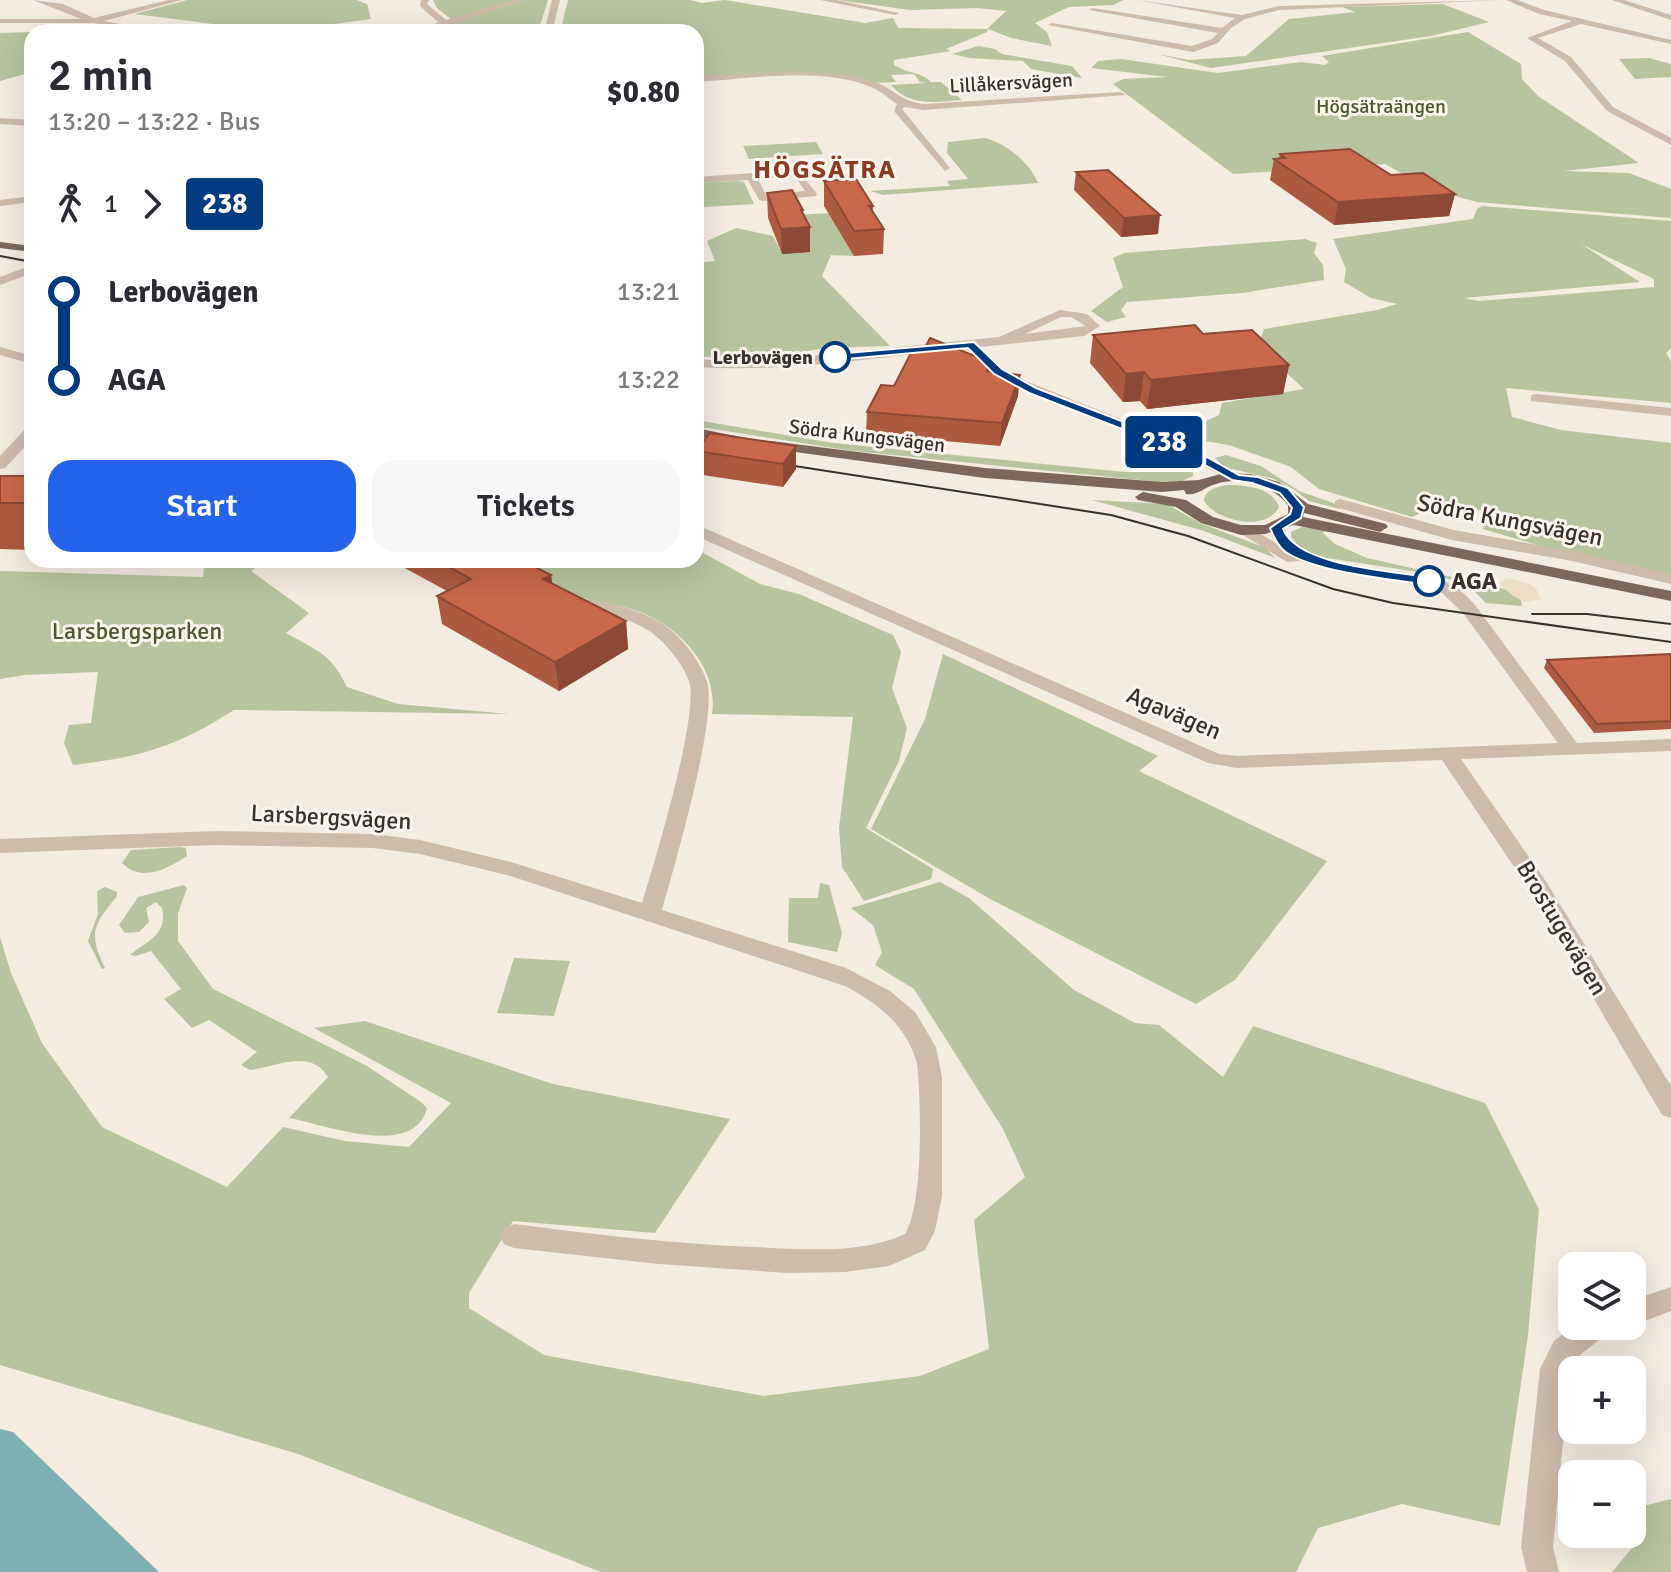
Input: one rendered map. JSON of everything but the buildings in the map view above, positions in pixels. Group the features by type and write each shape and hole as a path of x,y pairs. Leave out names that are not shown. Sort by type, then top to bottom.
{"main road":[{"path":"0,245 24,248"},
{"name":"Södra Kungsvägen","path":"704,433 1190,506 1207,520 1241,529 1288,517 1671,596"},
{"name":"Södra Kungsvägen","path":"985,473 1150,486 1236,478 1270,484 1284,491 1288,517"},
{"path":"1190,506 1189,494 1204,483"}],"street":[{"path":"37,0 93,21 178,0"},
{"path":"425,0 423,4 443,19 442,24 522,0"},
{"path":"550,24 556,0"},
{"path":"824,0 895,13"},
{"path":"1141,0 1242,17 1279,8 1497,0"},
{"path":"1510,0 1542,12 1671,42"},
{"path":"1616,0 1669,17"},
{"path":"1266,4 1279,8"},
{"path":"1093,10 1224,31"},
{"path":"50,21 69,11"},
{"path":"1052,25 1189,49 1215,41 1242,17"},
{"path":"0,21 93,21 110,24"},
{"path":"1581,21 1531,38 1568,59 1610,109 1671,142"},
{"name":"Lillåkersvägen","path":"704,79 800,74 835,76 875,85 903,104 923,107 1121,95"},
{"path":"903,104 897,109 945,168"},
{"path":"0,121 24,125"},
{"path":"704,168 786,163 802,167 798,173"},
{"path":"751,176 763,198 812,194 798,173"},
{"path":"704,179 798,173"},
{"path":"0,203 24,200"},
{"path":"704,364 801,361 971,345 1084,332 1094,326 1085,318 1055,314 1003,340"},
{"path":"971,345 998,371 1014,381 1185,450 1236,478"},
{"path":"0,351 24,358"},
{"path":"1536,398 1671,412"},
{"path":"0,465 24,439"},
{"path":"1195,457 1204,483"},
{"name":"Södra Kungsvägen","path":"1340,504 1438,532 1572,556 1671,579"},
{"path":"1288,517 1285,545 1302,556 1337,566 1429,581 1449,590 1474,615 1571,748"},
{"path":"1241,529 1274,550 1306,564 1456,598"},
{"name":"Agavägen","path":"704,534 1215,759 1237,762 1671,745"},
{"path":"559,595 572,602 624,613 654,626 677,647 698,681 701,704 673,833 650,915"},
{"name":"Brostugevägen","path":"1447,753 1539,888 1671,1108"},
{"name":"Larsbergsvägen","path":"0,846 216,838 373,841 420,847 511,869 822,968 881,994 904,1015 918,1034 929,1062 932,1145 925,1225 915,1243 893,1252 819,1261 664,1254 514,1236"},
{"path":"1646,1308 1671,1299"},
{"path":"1543,1572 1537,1547 1555,1369 1564,1350 1577,1340"}],"green space":[{"path":"187,0 357,0 367,4 371,19 334,24 213,24 135,14"},
{"path":"433,0 548,0 540,24 449,24 452,20 437,8"},
{"path":"568,0 690,0 702,3 725,0 865,23 893,18 898,28 987,29 1006,11 977,8 910,10 838,0 1123,0 1113,5 1069,7 1035,23 1047,32 1052,46 1011,38 988,29 946,49 951,51 894,60 894,65 899,68 923,76 931,82 941,82 962,100 933,102 906,97 891,85 926,83 920,82 914,74 891,75 896,82 875,83 838,75 704,76 704,24 562,24"},
{"path":"1443,4 1489,22 1431,36 1211,68 1157,54 1189,60 1246,56 1289,19 1355,12 1342,7"},
{"path":"24,32 24,74 0,81 0,33"},
{"name":"Högsätraängen","path":"1468,32 1521,64 1522,79 1538,96 1639,163 1564,171 1629,173 1671,189 1671,218 1477,202 1429,189 1385,164 1233,174 1113,84 1123,79 1167,77 1091,68 1098,61 1121,59 1218,73 1301,62 1325,65 1329,62 1322,56"},
{"path":"978,46 995,49 1002,54 1072,66 1082,78 1031,69 1023,61 952,54"},
{"path":"1649,58 1671,64 1671,77 1635,79 1619,59"},
{"path":"985,138 1016,155 1038,183 883,195 870,191 950,186 947,181 968,179 947,153 948,142"},
{"path":"816,142 823,154 749,159 743,146"},
{"path":"744,182 754,204 704,207 704,183"},
{"path":"1482,206 1671,221 1671,348 1666,353 1671,361 1671,403 1506,388 1512,417 1561,430 1671,443 1671,575 1551,549 1483,529 1487,512 1445,502 1412,517 1319,489 1291,467 1229,445 1173,436 1219,415 1222,403 1304,389 1258,347 1264,329 1397,304 1371,298 1344,282 1346,269 1333,239 1473,219 1477,209","holes":["1581,244 1654,279 1654,287 1479,301 1464,298 1640,282"]},
{"path":"832,213 854,256 831,255 822,276 890,346 826,348 778,356 704,357 704,262 715,261 707,241 736,228 773,236 782,254 796,215"},
{"path":"1305,239 1317,243 1314,253 1323,265 1324,280 1242,293 1127,302 1121,310 1126,317 1107,322 1091,311 1123,287 1113,258 1124,253"},
{"path":"704,421 833,443 1125,472 1153,470 1180,458 1190,464 1193,476 1182,481 1160,482 853,451 704,428"},
{"path":"1226,455 1261,466 1299,491 1339,505 1339,509 1309,501 1274,479 1224,467 1215,458"},
{"path":"1227,485 1264,491 1276,500 1279,507 1264,520 1230,519 1204,501 1212,489"},
{"path":"1092,500 1167,504 1200,523 1266,548 1275,558 1204,531"},
{"path":"1302,527 1325,530 1323,533 1335,544 1367,558 1505,589 1521,600 1522,606 1486,603 1467,584 1431,574 1321,557 1300,548 1291,537 1291,532"},
{"path":"704,553 760,584 799,594 893,635 901,652 892,688 907,728 899,761 866,828 933,869 931,879 864,901 842,867 839,828 853,717 712,714 713,697 703,666 694,652 669,628 640,612 582,598 528,568 704,568"},
{"name":"Larsbergsparken","path":"204,568 255,568 251,571 309,613 286,633 329,660 347,687 398,704 509,714 234,710 176,742 139,754 73,765 64,743 69,725 91,723 98,672 0,679 0,571 203,577"},
{"path":"943,654 1158,756 1139,771 1327,861 1235,980 1196,1004 990,899 871,829 925,719"},
{"path":"186,848 187,856 154,872 138,872 122,863 131,850"},
{"path":"940,882 969,898 1074,990 1135,1023 1159,1025 1223,1077 1253,1026 1485,1103 1539,1209 1528,1335 1500,1526 1402,1504 1318,1528 1296,1572 601,1572 298,1454 0,1365 0,937 11,973 42,1043 102,1127 227,1187 283,1127 345,1141 409,1147 451,1103 314,1028 365,1021 553,1084 730,1119 655,1233 513,1221 469,1293 469,1308 544,1355 763,1396 920,1376 989,1349 974,1220 1025,1177 1003,1129 914,989 875,965 882,952 873,925 851,908"},
{"path":"820,883 829,885 842,933 837,952 788,942 789,898 818,898"},
{"path":"184,885 187,888 178,913 178,941 213,989 367,1066 427,1108 419,1124 405,1132 387,1136 366,1135 289,1118 328,1077 321,1068 303,1061 250,1070 241,1065 257,1052 209,1020 192,1028 164,999 181,989 151,951 130,955 159,931 162,908 156,902 146,908 149,922 139,932 125,933 119,925 138,897"},
{"path":"105,887 117,892 117,896 98,922 96,930 96,946 105,968 102,969 88,941 98,914 97,891"},
{"path":"514,958 570,961 554,1016 497,1013"},
{"path":"1671,1499 1671,1572 1612,1572 1632,1548 1646,1548 1646,1505"}],"shaded area":[{"path":"1506,578 1528,583 1536,589 1541,599 1525,602 1513,596 1499,583"}],"water":[{"path":"0,1429 13,1432 159,1572 0,1572"}],"tram line":[{"path":"0,256 24,260"},
{"path":"775,463 1111,515 1188,536 1333,589 1393,603 1671,642"},
{"path":"1532,614 1587,614 1671,624"}],"bus line":[{"name":"238","path":"835,357 971,345 998,371 1033,391 1185,450 1236,478 1270,484 1284,491 1298,507 1296,516 1289,523 1276,528 1281,540 1292,551 1337,566 1429,581"}],"place":[{"name":"Lerbovägen","path":"835,357"},
{"name":"AGA","path":"1429,581"}],"district":[{"name":"HÖGSÄTRA","path":"825,170"}]}
